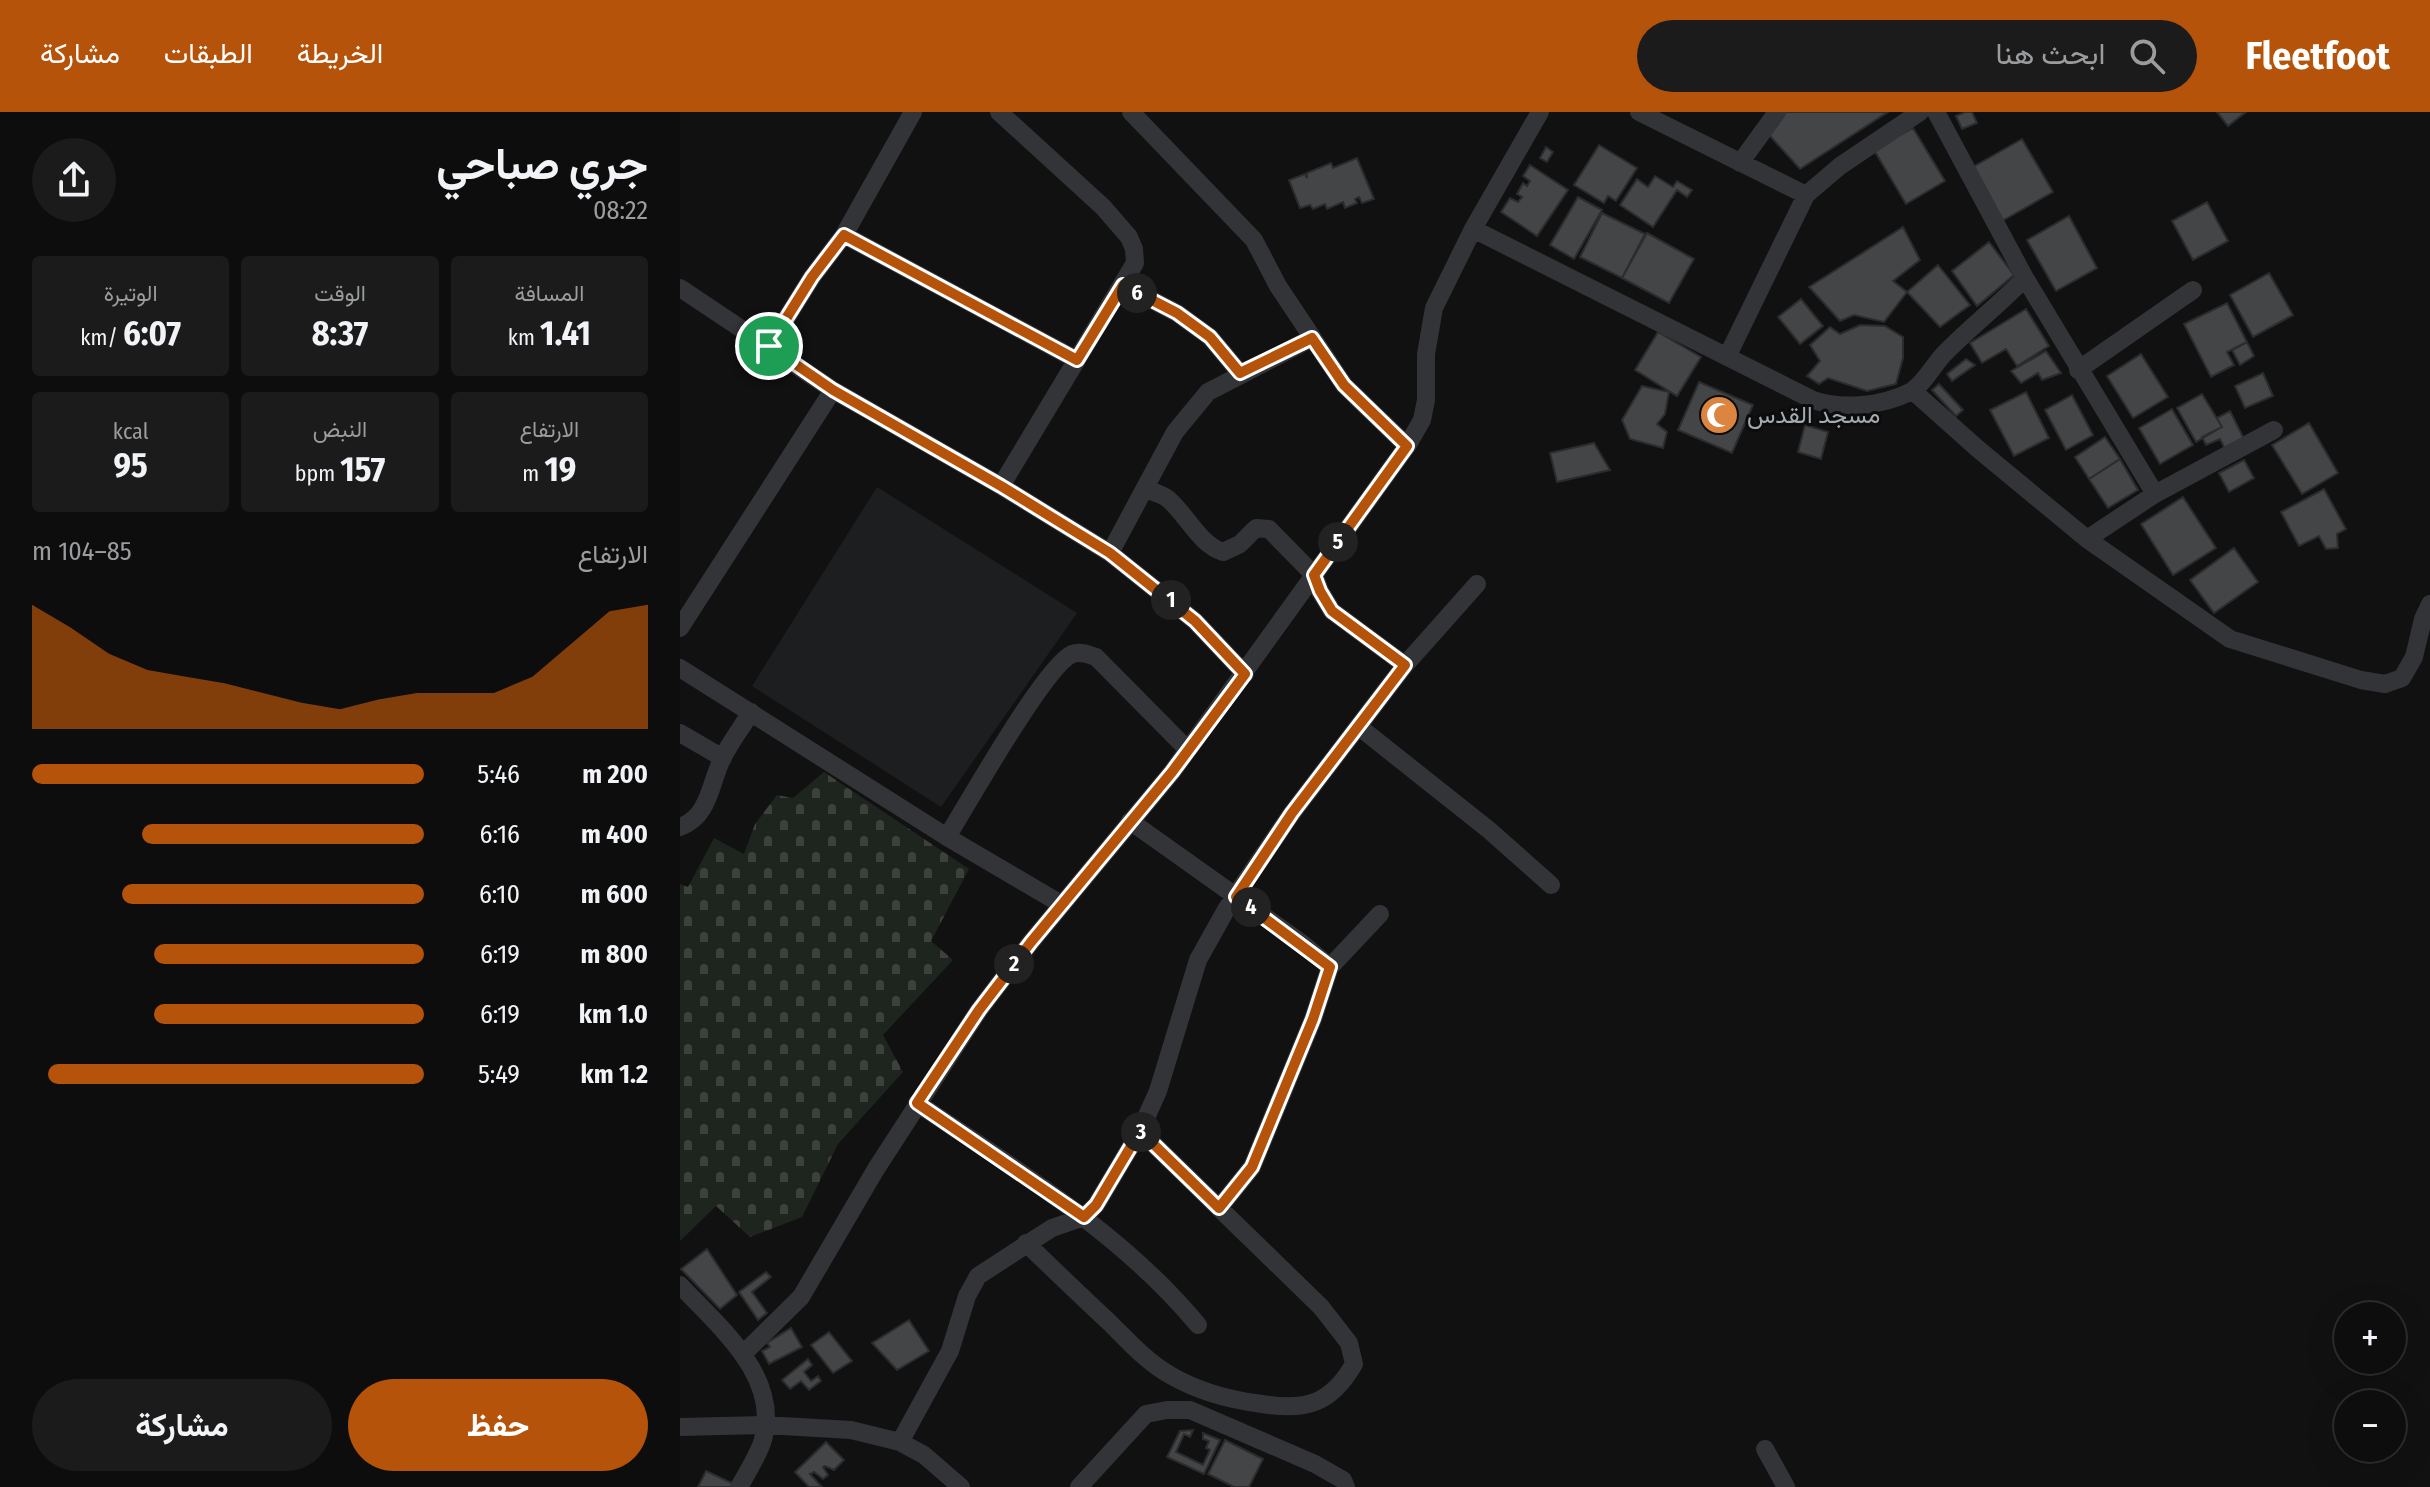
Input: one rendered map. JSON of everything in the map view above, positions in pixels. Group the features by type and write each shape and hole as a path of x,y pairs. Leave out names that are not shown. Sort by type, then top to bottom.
{"street":[{"path":"769,346 798,297 844,235 913,112"},
{"path":"999,112 1103,207 1129,237 1135,263 1001,486"},
{"path":"1131,112 1254,240 1278,286 1344,385 1407,446"},
{"path":"743,1354 791,1307 812,1281 917,1103 979,1010 1061,904 1172,772 1407,446 1422,420 1426,400 1426,354 1434,308 1473,229 1540,112"},
{"path":"1639,112 1806,195"},
{"path":"1740,163 1777,112"},
{"path":"1727,357 1806,195 1840,166 1920,112"},
{"path":"1936,112 2025,278 2155,494"},
{"path":"1473,229 1829,406 1883,401 1913,391 1944,354 2025,278"},
{"path":"844,235 1077,360"},
{"path":"1123,285 1177,313 1210,337 1240,373"},
{"path":"680,288 833,390 1001,486 1110,553 1195,621 1245,674"},
{"path":"2078,370 2193,290"},
{"path":"1110,553 1175,432 1189,412 1208,392 1312,338"},
{"path":"680,628 833,390"},
{"path":"1913,391 2087,539 2230,639 2361,680 2385,684 2402,678 2414,657 2430,604"},
{"path":"2087,539 2155,494 2274,430"},
{"path":"1145,489 1166,497 1214,549 1223,552 1240,544 1251,531 1264,527 1269,529 1314,575 1332,611 1405,665"},
{"path":"900,1442 950,1351 967,1296 978,1276 1052,1228 1084,1217 1096,1205 1140,1131 1166,1067 1198,960 1227,908 1292,813 1405,665 1477,584"},
{"path":"947,837 1038,691 1071,655 1084,653 1096,657 1187,749"},
{"path":"680,668 947,837 1061,904"},
{"path":"680,827 696,820 723,758 751,712"},
{"path":"1358,726 1489,830 1551,885"},
{"path":"680,733 723,758"},
{"path":"1130,821 1330,967"},
{"path":"1219,1208 1252,1167 1313,1019 1330,967 1380,914"},
{"path":"917,1103 1084,1217 1163,1286 1198,1325"},
{"path":"1026,1243 1138,1350 1170,1375 1197,1389 1231,1400 1281,1407 1318,1403 1330,1394 1353,1367 1349,1343 1321,1307 1140,1131"},
{"path":"680,1285 743,1354 763,1396 765,1425 756,1457 739,1487"},
{"path":"1079,1487 1146,1414 1190,1410 1315,1464 1343,1480 1346,1487"},
{"path":"681,1422 851,1430 900,1442 924,1455 961,1487"},
{"path":"1765,1449 1786,1487"}],"shaded area":[{"path":"877,487 1077,613 941,807 752,686"}],"green space":[{"path":"824,772 969,869 931,941 953,960 883,1035 903,1072 838,1144 802,1217 750,1237 716,1206 680,1241 680,884 688,887 714,838 744,854 755,824 777,795 793,798"}],"building":[{"path":"1779,112 1888,112 1800,169 1760,125"},
{"path":"1972,112 1977,123 1962,129 1956,116"},
{"path":"2217,112 2246,112 2228,126"},
{"path":"1913,128 1945,181 1906,204 1874,150"},
{"path":"2022,139 2053,192 2002,221 1971,168"},
{"path":"1599,145 1637,168 1616,201 1608,196 1604,203 1574,185"},
{"path":"1546,147 1553,152 1547,162 1540,158"},
{"path":"1357,158 1374,199 1362,203 1359,197 1355,199 1357,203 1345,208 1343,202 1327,209 1325,204 1313,209 1310,205 1300,208 1289,180 1305,174 1307,178 1307,173 1331,163 1333,168"},
{"path":"1530,165 1568,190 1537,236 1501,212 1510,198 1518,202 1522,197 1517,194 1523,183 1527,186 1530,181 1523,176"},
{"path":"1655,176 1673,187 1677,181 1692,190 1687,197 1677,190 1653,227 1620,205 1637,179 1648,187"},
{"path":"1578,197 1602,210 1574,259 1550,245"},
{"path":"2207,202 2228,241 2193,260 2172,221"},
{"path":"1602,213 1645,234 1622,278 1580,257"},
{"path":"2069,216 2097,268 2056,291 2027,240"},
{"path":"1903,227 1920,260 1893,281 1907,292 1884,322 1854,315 1840,321 1809,287"},
{"path":"1647,233 1694,259 1669,303 1622,278"},
{"path":"1989,242 2014,275 1977,306 1952,271"},
{"path":"1938,265 1970,305 1940,327 1907,292"},
{"path":"2269,273 2293,315 2253,337 2230,295"},
{"path":"1801,299 1823,326 1800,344 1778,317"},
{"path":"2227,303 2247,342 2227,352 2234,365 2211,377 2184,324"},
{"path":"2026,309 2049,346 2017,366 2006,349 1982,363 1970,343"},
{"path":"1860,325 1885,326 1903,337 1903,358 1896,384 1867,391 1828,378 1819,384 1807,376 1820,361 1810,345 1830,327 1840,334"},
{"path":"1658,332 1701,357 1677,396 1635,370"},
{"path":"2247,342 2254,356 2240,365 2232,350"},
{"path":"2046,351 2061,373 2042,380 2038,373 2021,383 2011,371"},
{"path":"2141,354 2168,397 2133,418 2107,376"},
{"path":"1966,359 1975,365 1952,381 1947,374"},
{"path":"2263,373 2273,396 2245,408 2235,386"},
{"path":"1699,382 1753,405 1732,453 1678,430"},
{"path":"1939,384 1963,410 1956,416 1932,390"},
{"path":"1642,386 1669,392 1665,414 1657,424 1667,432 1663,448 1630,439 1622,420"},
{"path":"2026,392 2049,438 2014,456 1990,410"},
{"path":"2202,394 2222,427 2196,442 2177,408"},
{"path":"2072,395 2093,435 2066,450 2045,410"},
{"path":"2172,409 2193,445 2160,464 2139,428"},
{"path":"2230,411 2247,445 2225,449 2220,439 2206,445 2202,437 2222,427 2217,418"},
{"path":"2309,423 2338,473 2302,494 2272,445"},
{"path":"1805,425 1828,432 1821,459 1798,452"},
{"path":"2105,437 2120,459 2089,479 2075,457"},
{"path":"1594,443 1610,470 1557,482 1550,453"},
{"path":"2120,459 2138,490 2108,508 2089,479"},
{"path":"2244,460 2254,478 2229,492 2219,473"},
{"path":"2324,489 2346,529 2337,534 2338,548 2326,549 2319,536 2299,546 2281,512"},
{"path":"2183,497 2216,548 2173,575 2141,524"},
{"path":"2234,548 2258,582 2214,613 2190,580"},
{"path":"707,1249 737,1295 720,1309 681,1269"},
{"path":"766,1272 771,1277 752,1292 767,1313 758,1320 739,1292"},
{"path":"909,1320 929,1351 897,1370 872,1343"},
{"path":"791,1328 802,1347 769,1364 762,1351 770,1347 767,1343"},
{"path":"829,1332 852,1361 833,1373 811,1345"},
{"path":"808,1359 812,1365 804,1372 811,1381 818,1376 821,1381 809,1390 801,1381 790,1389 782,1380"},
{"path":"1193,1430 1190,1437 1184,1434 1176,1452 1203,1465 1210,1450 1206,1448 1209,1441 1203,1439 1203,1433 1220,1440 1204,1474 1167,1457 1180,1431"},
{"path":"1225,1440 1263,1459 1249,1487 1234,1487 1208,1474"},
{"path":"826,1442 844,1460 834,1470 823,1467 828,1475 823,1479 814,1472 810,1474 822,1487 809,1487 795,1472"},
{"path":"706,1471 736,1485 735,1487 698,1487"}],"place":[{"name":"مسجد القدس","path":"1719,415"}],"route":[{"path":"844,235 1077,360 1123,285 1177,313 1210,337 1240,373 1312,338 1344,385 1407,446 1314,575 1332,611 1405,665 1292,813 1236,897 1330,967 1313,1019 1252,1167 1219,1208 1140,1131 1096,1205 1084,1217 917,1103 979,1010 1031,942 1172,772 1245,674 1195,621 1110,553 911,433 833,390 769,346 812,277 844,235"}]}
